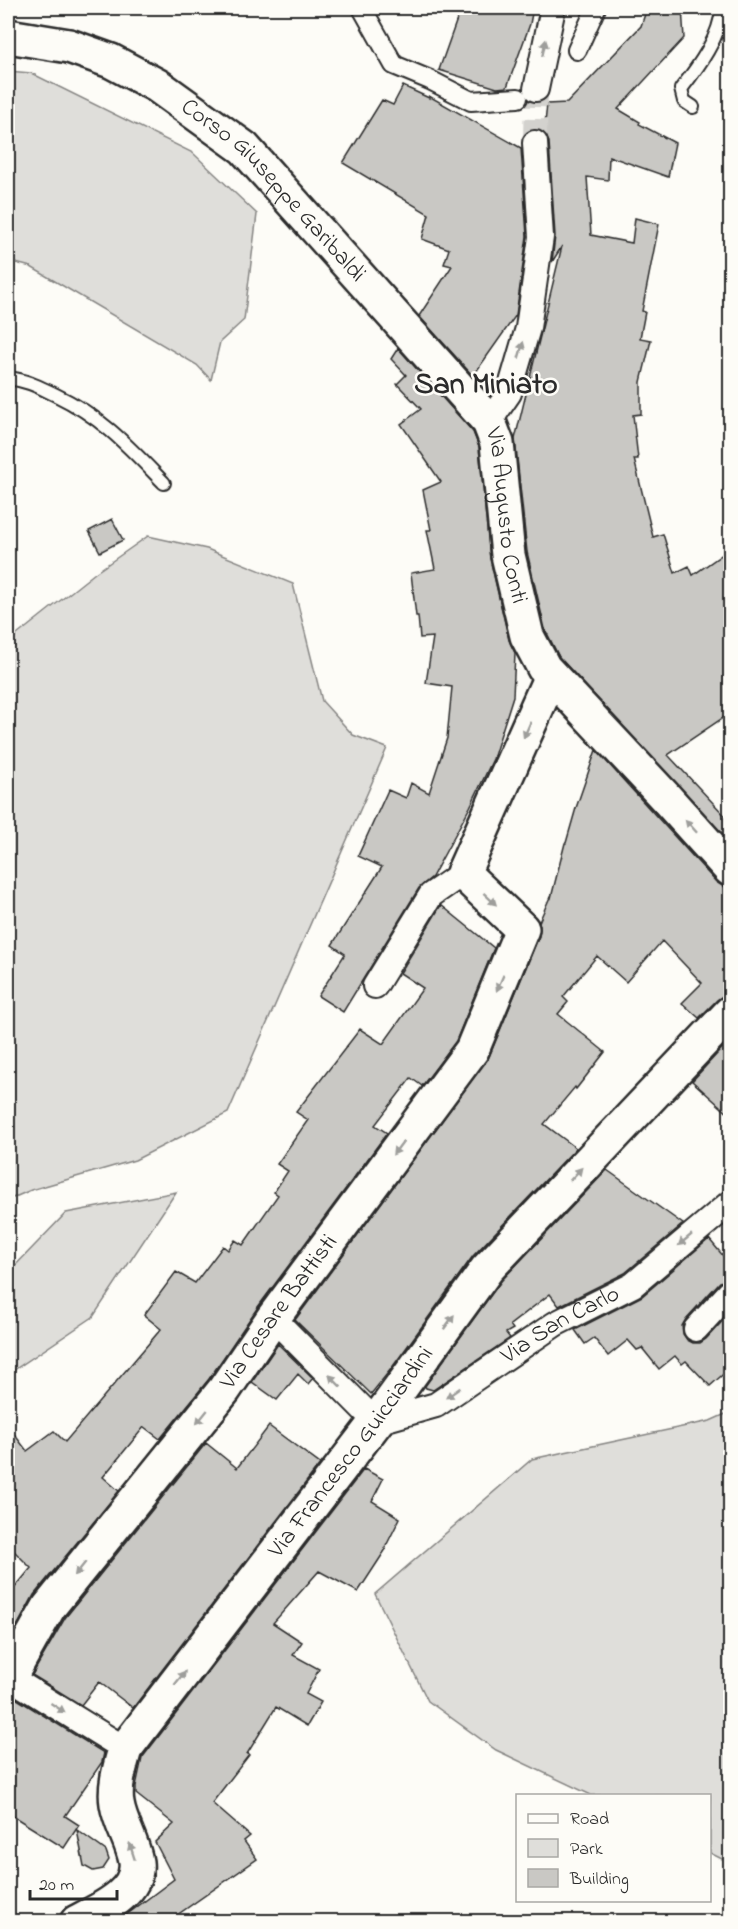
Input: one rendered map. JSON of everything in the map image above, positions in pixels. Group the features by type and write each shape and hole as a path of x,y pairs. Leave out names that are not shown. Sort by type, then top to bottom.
{"main road":[{"name":"Corso Giuseppe Garibaldi","path":"8,36 69,46 111,61 158,86 244,148 489,422"},
{"name":"Via Augusto Conti","path":"489,422 497,443 508,555 527,636 544,668 730,869"},
{"path":"463,873 551,676"},
{"name":"Via Cesare Battisti","path":"8,1678 49,1607 224,1390 273,1318 472,1050 522,929 463,873"},
{"name":"Via Francesco Guicciardini","path":"78,1922 119,1899 132,1881 136,1864 117,1804 117,1782 124,1749 376,1422 487,1269 729,1005"}],"street":[{"path":"362,8 394,65 471,101 527,94 553,8"},
{"path":"577,50 596,8"},
{"name":"Via Augusto Conti","path":"489,422 509,393 528,328 541,237 535,143"},
{"path":"375,986 431,895 463,873"},
{"name":"Via San Carlo","path":"376,1422 436,1405 555,1324 633,1285 730,1203"},
{"path":"696,1329 730,1292"},
{"path":"273,1318 376,1422"},
{"path":"8,1678 124,1749"}],"lane":[{"path":"693,107 684,101 681,89 701,63 722,18 722,8"},
{"path":"8,378 26,380 81,407 115,433 164,483"}],"green space":[{"path":"8,71 31,73 193,153 257,214 244,320 220,342 211,380 197,365 31,267 8,261"},
{"path":"148,536 207,549 293,584 322,701 353,735 387,748 228,1113 135,1160 31,1190 8,1200 8,642 95,573"},
{"path":"176,1192 93,1317 8,1374 8,1273 66,1213"},
{"path":"730,1412 730,1863 711,1854 711,1794 589,1794 496,1750 428,1701 375,1594 532,1459 710,1421"}],"building":[{"path":"461,8 533,8 530,24 507,87 497,88 439,70"},
{"path":"647,8 682,8 684,38 618,109 640,122 639,124 675,143 668,177 609,156 608,180 587,177 591,235 632,243 635,218 659,224 642,311 645,312 640,338 651,340 641,382 641,414 633,415 638,459 634,459 653,537 663,534 675,573 689,566 693,575 730,549 730,713 668,755 730,821 730,842 559,657 545,629 527,552 515,439 562,246 552,262 555,236 549,142 544,133 547,104 567,103 641,26"},
{"path":"403,86 429,98 429,96 521,148 527,236 516,315 473,376 419,316 452,266 444,264 449,249 422,239 429,214 343,163 382,100 393,105"},
{"path":"398,348 473,432 479,447 490,559 509,640 515,653 513,696 493,759 470,807 432,877 419,888 343,1012 318,996 345,954 332,945 382,867 358,856 388,790 406,798 411,783 429,793 447,738 452,687 426,683 433,637 420,638 411,573 435,569 427,530 431,530 423,490 441,482 401,424 421,409 397,384 406,375 391,359"},
{"path":"112,519 123,540 100,552 89,531"},
{"path":"596,750 716,882 724,887 730,887 730,995 724,995 717,1000 699,1018 682,1003 702,983 662,941 626,982 597,956 563,997 568,1002 558,1014 605,1052 544,1124 576,1148 473,1256 371,1394 295,1320 489,1057 539,936 539,922 551,898 565,843"},
{"path":"441,905 494,948 456,1041 422,1086 411,1078 375,1125 387,1133 258,1307 209,1379 160,1439 144,1427 103,1477 119,1491 34,1595 8,1643 8,1596 31,1568 8,1545 8,1426 27,1451 54,1431 65,1442 161,1329 144,1315 176,1272 195,1283 223,1246 228,1250 235,1240 243,1245 278,1195 274,1192 288,1171 277,1164 308,1120 296,1112 360,1029 383,1044 423,988 400,973"},
{"path":"730,1040 730,1115 692,1081"},
{"path":"607,1170 683,1224 625,1273 559,1306 550,1294 510,1325 513,1329 506,1333 510,1338 433,1390 426,1388 425,1386 501,1281"},
{"path":"709,1239 730,1264 730,1278 720,1282 682,1326 687,1340 700,1343 730,1313 730,1359 725,1364 729,1369 710,1386 686,1361 682,1364 675,1356 659,1369 642,1348 637,1350 628,1340 608,1356 594,1338 585,1344 575,1330 642,1296"},
{"path":"278,1344 313,1378 308,1384 298,1374 277,1400 252,1382"},
{"path":"269,1426 320,1464 133,1708 99,1682 81,1705 32,1675 65,1618 206,1443 237,1468"},
{"path":"364,1469 383,1479 372,1501 400,1518 386,1549 358,1592 319,1571 273,1623 302,1642 293,1655 319,1669 306,1694 321,1702 307,1726 276,1707 247,1754 249,1755 212,1803 250,1836 244,1841 257,1859 167,1922 117,1922 174,1879 155,1842 174,1824 136,1794 142,1758"},
{"path":"14,1697 104,1753 102,1762 65,1816 79,1825 64,1848 8,1813 8,1699"},
{"path":"77,1830 106,1851 109,1860 103,1869 93,1871 84,1866"}],"tunnel":[{"path":"535,143 536,89"}],"district":[{"name":"San Miniato","path":"486,386"}]}
